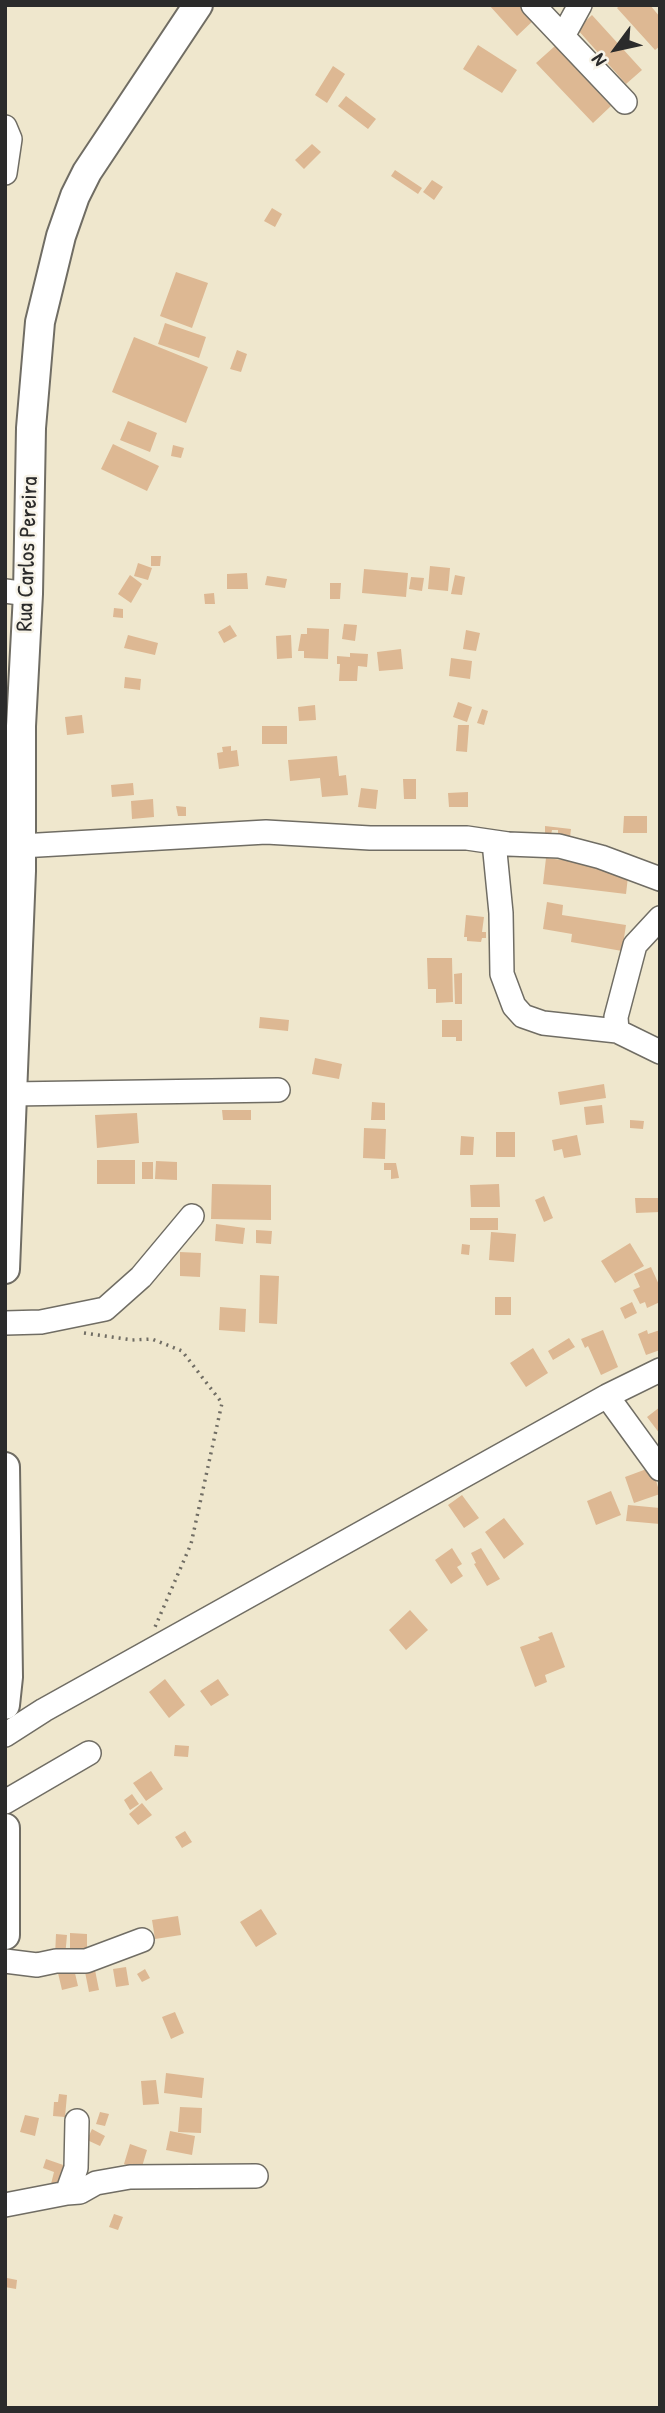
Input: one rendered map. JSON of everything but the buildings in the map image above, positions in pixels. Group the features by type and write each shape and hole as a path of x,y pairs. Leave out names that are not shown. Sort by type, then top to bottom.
{"main road":[{"name":"Rua Carlos Pereira","path":"5,1269 21,846 17,592 39,335 61,236 75,196 87,172 198,5"},
{"path":"5,1467 5,1705"},
{"path":"5,1828 5,1935"}],"street":[{"path":"533,5 625,102"},
{"path":"562,36 580,5"},
{"path":"5,127 10,139 5,173"},
{"path":"21,846 267,832 370,838 467,838 559,846 601,857 660,879"},
{"path":"494,842 501,913 502,974 514,1006 523,1016 543,1023 617,1031 660,1052"},
{"path":"617,1031 616,1017 635,945 660,918"},
{"path":"12,1094 278,1090"},
{"path":"5,1323 41,1322 105,1309 141,1278 192,1216"},
{"path":"5,1735 44,1710 607,1396 660,1370"},
{"path":"607,1396 660,1469"},
{"path":"5,1802 89,1753"},
{"path":"5,1961 37,1965 56,1961 86,1961 142,1940"},
{"path":"67,2193 76,2168 77,2121"},
{"path":"5,2205 80,2192 96,2183 130,2177 256,2176"}],"path":[{"path":"79,1332 132,1340 152,1339 182,1351 222,1403 191,1544 141,1658"}]}
